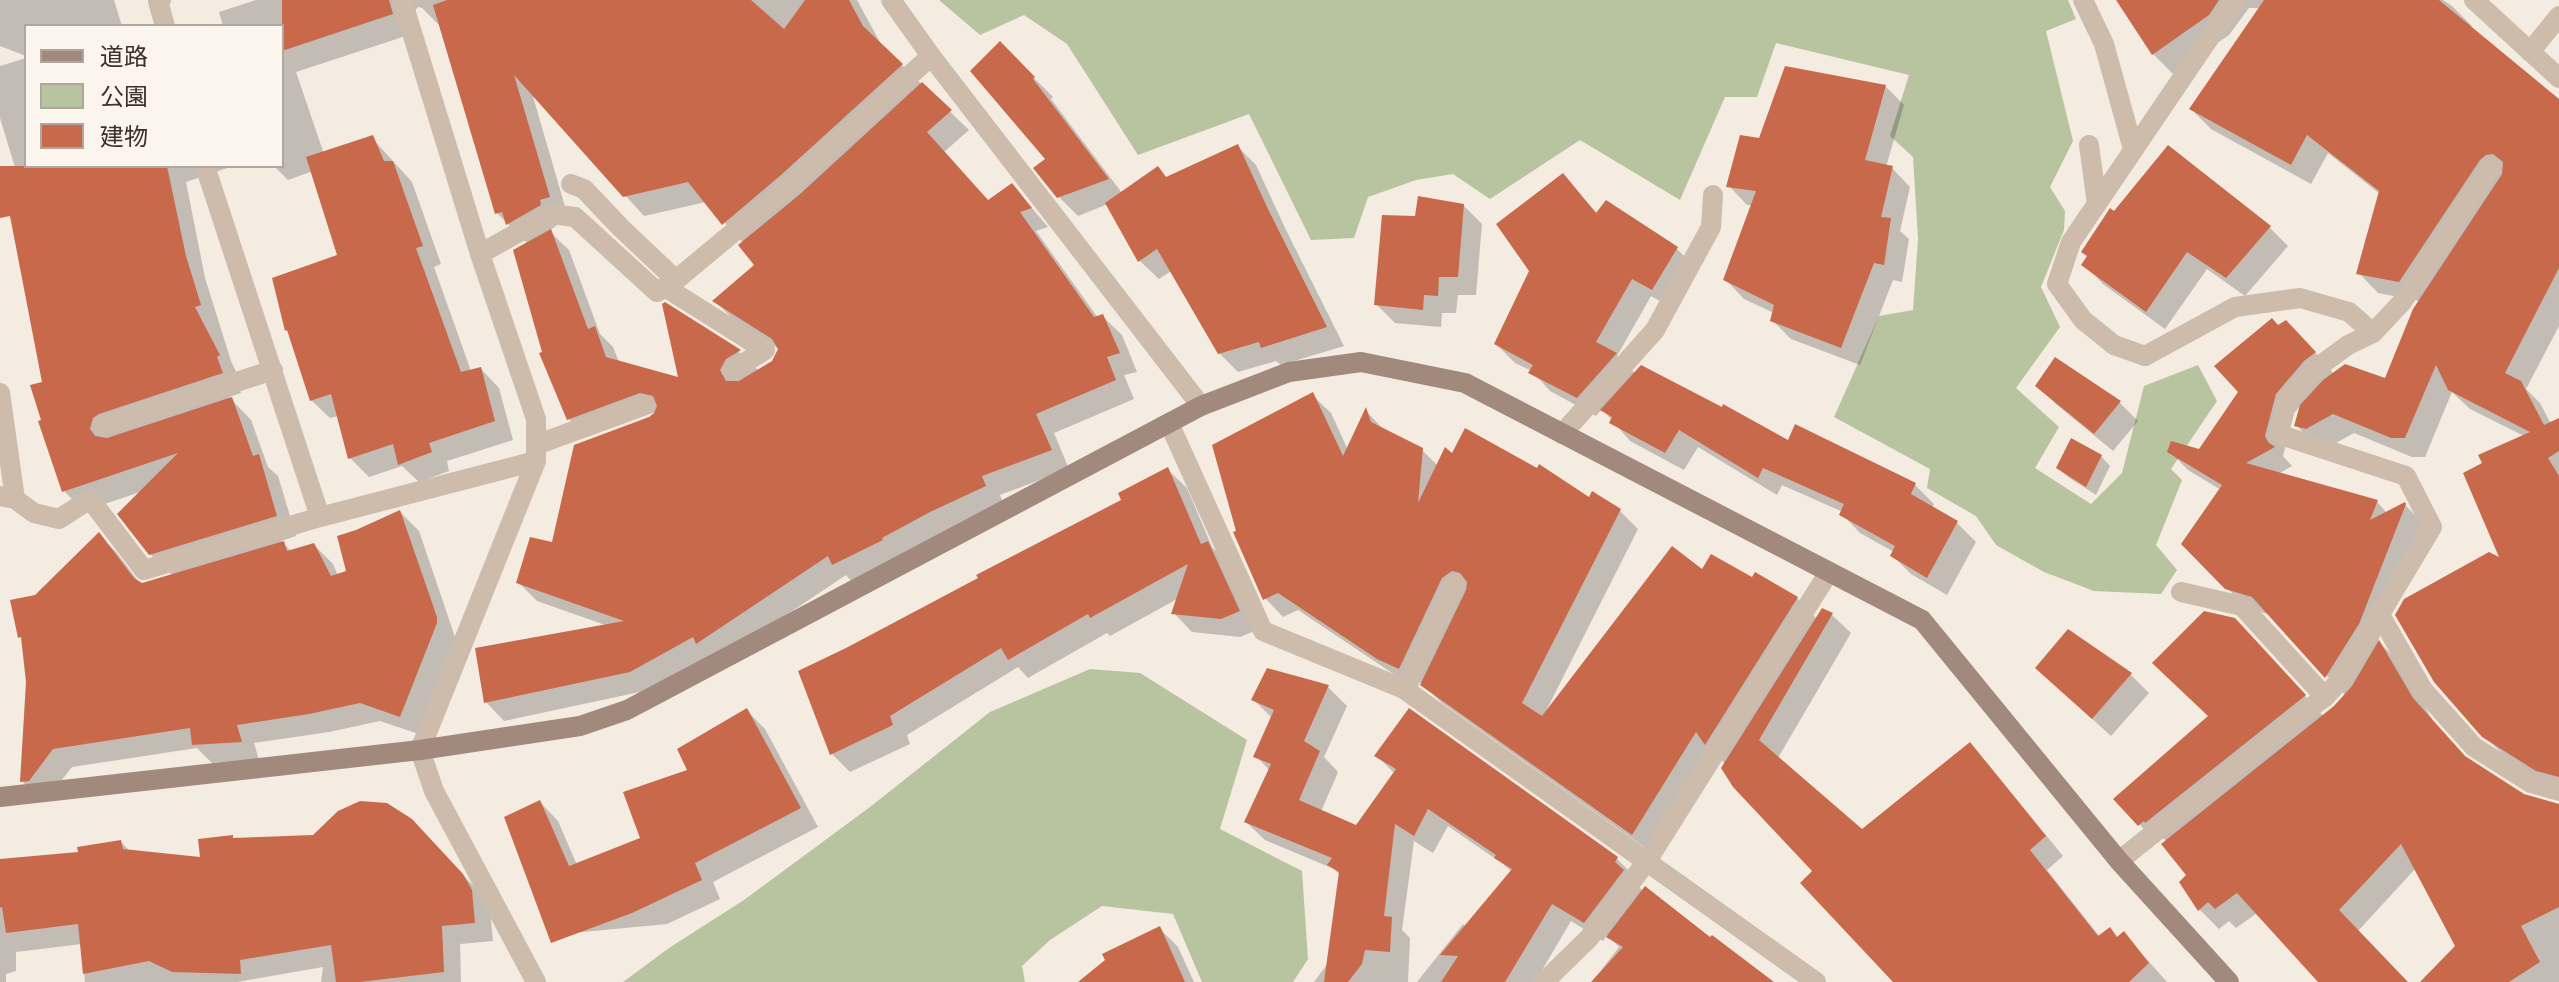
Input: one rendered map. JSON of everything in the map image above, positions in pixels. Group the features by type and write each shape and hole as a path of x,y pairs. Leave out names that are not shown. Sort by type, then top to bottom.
{"street":[{"path":"161,0 158,1 164,24"},
{"path":"402,0 480,254 536,419 536,453 420,750 434,791 536,982"},
{"path":"891,0 1201,406"},
{"path":"2083,0 2104,44 2133,149"},
{"path":"2235,0 2071,242 2057,284 2083,320 2114,345 2145,356 2235,307 2300,298 2349,312 2373,333"},
{"path":"2474,0 2559,78"},
{"path":"2530,52 2559,16"},
{"path":"480,254 551,214 575,217 657,292 790,185 931,56"},
{"path":"2089,145 2097,204"},
{"path":"2119,861 2325,697 2341,679 2432,527 2406,476 2278,434 2288,398 2314,370 2348,345 2373,333 2402,302 2491,167"},
{"path":"206,168 320,517"},
{"path":"571,184 584,189 670,284 765,350 733,370"},
{"path":"1562,434 1655,330 1711,227 1713,195"},
{"path":"0,797 420,750 580,726 627,710 1201,406 1289,372 1361,362 1465,383 1922,620 2119,861 2229,982"},
{"path":"103,426 273,370"},
{"path":"0,393 7,497 34,513 59,519 90,499 144,570 536,453 644,405"},
{"path":"1169,423 1263,631 1404,689 1816,982"},
{"path":"1544,982 1589,938 1647,861 1829,572"},
{"path":"1404,689 1454,584"},
{"path":"2181,592 2242,606 2325,697"},
{"path":"2380,615 2423,690 2474,747 2531,783 2559,791"}],"green space":[{"path":"939,0 2068,0 2076,19 2046,31 2073,141 2050,187 2065,211 2064,230 2041,287 2060,327 2016,388 2059,427 2035,468 2091,504 2122,473 2144,386 2198,365 2217,401 2171,469 2182,480 2156,545 2177,570 2161,594 2094,591 2044,572 1996,545 1976,516 1927,488 1930,469 1834,417 1879,316 1913,310 1918,239 1913,157 1890,136 1909,75 1776,43 1757,97 1725,97 1680,200 1580,140 1490,199 1453,174 1416,180 1368,197 1354,238 1311,240 1249,114 1138,155 1067,44 1024,15 980,35"},
{"path":"1090,669 1140,673 1247,740 1220,829 1302,871 1308,959 1293,982 1202,982 1173,914 1102,906 1050,940 1022,966 1025,982 623,982 744,900 870,807 990,712"}],"building":[{"path":"282,0 389,0 393,14 284,50"},
{"path":"447,0 751,0 784,29 805,0 849,0 863,26 903,64 722,225 688,182 623,197 514,75 550,197 540,200 541,205 506,225 502,212 495,214 433,5"},
{"path":"2116,0 2219,0 2209,15 2152,55"},
{"path":"2264,0 2439,0 2559,99 2559,268 2505,373 2521,381 2544,425 2559,418 2559,451 2548,458 2559,476 2559,777 2536,771 2482,737 2434,682 2395,615 2404,599 2489,552 2499,557 2463,473 2482,463 2478,455 2530,432 2448,390 2436,365 2405,438 2391,438 2333,414 2306,429 2294,426 2300,405 2323,380 2345,364 2385,378 2413,309 2502,174 2503,162 2493,154 2480,160 2399,282 2356,274 2379,191 2307,135 2291,165 2189,109"},
{"path":"1000,41 1035,77 1033,79 1109,179 1057,198 1033,168 1045,159 970,71"},
{"path":"1785,66 1886,85 1865,160 1893,166 1881,217 1891,218 1884,265 1874,263 1841,348 1770,321 1774,305 1723,280 1756,191 1726,187 1740,135 1759,138"},
{"path":"922,82 952,110 927,132 988,200 1012,183 1032,208 1020,212 1094,317 1103,314 1120,353 1107,357 1116,380 1036,414 1052,450 982,476 986,486 930,512 832,565 828,556 696,644 693,637 630,672 484,703 475,648 624,621 516,583 530,537 552,542 574,445 649,417 657,406 653,396 640,393 567,420 539,353 542,352 513,250 551,229 588,329 595,326 606,357 678,377 662,304 665,302 741,350 726,359 720,370 726,381 739,381 772,361 778,349 772,339 712,301 754,265 738,245 799,195"},
{"path":"373,135 384,161 393,161 423,246 416,248 461,372 481,367 495,421 429,443 432,452 398,465 393,444 348,459 331,394 310,401 285,331 272,278 337,255 306,157"},
{"path":"1238,144 1327,327 1261,348 1259,342 1218,354 1157,249 1138,262 1105,203 1158,166 1166,177"},
{"path":"2168,145 2271,226 2226,278 2187,252 2146,312 2081,265 2087,256 2081,252 2110,208 2114,211"},
{"path":"0,166 167,168 186,256 201,305 195,307 220,355 217,357 223,373 99,414 93,418 90,429 95,436 107,438 232,397 253,456 259,454 277,516 149,555 117,514 178,453 62,492 38,421 41,420 30,385 42,382 10,216 0,218"},
{"path":"1563,173 1596,213 1606,200 1678,247 1652,290 1632,279 1596,342 1617,353 1577,398 1528,373 1533,365 1494,344 1529,271 1496,224"},
{"path":"1418,196 1464,204 1458,277 1439,277 1438,296 1424,295 1423,310 1374,305 1382,215 1415,216"},
{"path":"2272,318 2278,325 2286,320 2316,352 2304,361 2276,394 2265,436 2275,447 2246,463 2378,500 2370,520 2406,504 2359,624 2325,678 2252,597 2225,589 2181,544 2222,485 2167,452 2171,441 2199,449 2238,392 2214,366"},
{"path":"2055,357 2121,401 2094,434 2035,386"},
{"path":"1641,365 1722,407 1723,404 1788,440 1795,424 1916,483 1911,494 1958,521 1927,578 1890,556 1895,546 1839,515 1844,504 1763,468 1758,478 1679,430 1665,453 1609,423 1612,417 1600,410"},
{"path":"1313,392 1343,456 1366,407 1371,422 1423,448 1418,503 1445,447 1452,453 1465,428 1537,468 1539,464 1589,497 1592,491 1621,509 1522,703 1542,716 1672,546 1702,569 1711,554 1752,577 1755,572 1798,597 1705,745 1696,732 1632,835 1420,685 1466,590 1467,582 1460,573 1452,571 1442,578 1399,669 1377,659 1278,593 1263,600 1233,532 1236,531 1212,445"},
{"path":"2071,438 2102,455 2086,487 2056,468"},
{"path":"1168,467 1201,544 1208,541 1240,611 1221,619 1171,614 1188,564 1090,618 1088,614 1008,660 1001,648 890,716 893,725 830,755 798,671 1121,500 1118,493"},
{"path":"400,510 437,623 400,717 360,703 237,725 242,742 192,745 190,728 53,749 29,781 20,782 26,682 21,637 18,638 10,600 35,595 99,532 134,578 142,583 284,541 287,551 314,543 331,576 346,571 337,536"},
{"path":"1822,608 1833,613 1759,740 1862,829 1970,742 2046,836 2030,850 2098,936 2110,927 2117,937 2124,931 2149,963 2129,982 1893,982 1800,883 1812,871 1733,787 1721,768"},
{"path":"2204,611 2235,618 2306,695 2138,826 2113,799 2208,716 2152,663"},
{"path":"2068,629 2132,673 2092,719 2035,668"},
{"path":"2379,640 2413,698 2465,756 2524,794 2559,804 2559,907 2521,926 2540,962 2509,982 2420,982 2455,946 2401,844 2339,910 2408,982 2318,982 2237,893 2215,909 2208,902 2198,911 2179,882 2186,875 2161,844 2334,706 2352,686"},
{"path":"1267,668 1329,685 1304,741 1320,751 1299,800 1356,825 1396,769 1374,756 1409,708 1618,857 1615,862 1624,870 1584,923 1552,904 1505,982 1441,982 1458,956 1440,955 1512,869 1428,809 1414,836 1395,824 1384,916 1392,917 1390,952 1365,950 1362,964 1348,982 1324,982 1339,872 1327,865 1332,858 1244,822 1271,764 1253,757 1274,710 1251,700"},
{"path":"747,708 801,808 695,863 702,880 632,913 551,943 504,817 540,800 569,866 640,838 623,792 687,770 677,749"},
{"path":"360,801 387,803 412,819 463,874 472,890 475,923 442,926 444,972 336,982 331,945 240,960 241,974 172,972 149,961 83,974 78,924 6,933 0,908 0,859 78,852 77,847 121,840 123,849 200,857 198,839 233,835 233,838 313,835 338,811"},
{"path":"1645,886 1774,982 1591,982 1623,947 1606,937"},
{"path":"1160,926 1185,982 1078,982 1105,960 1102,954"}]}
